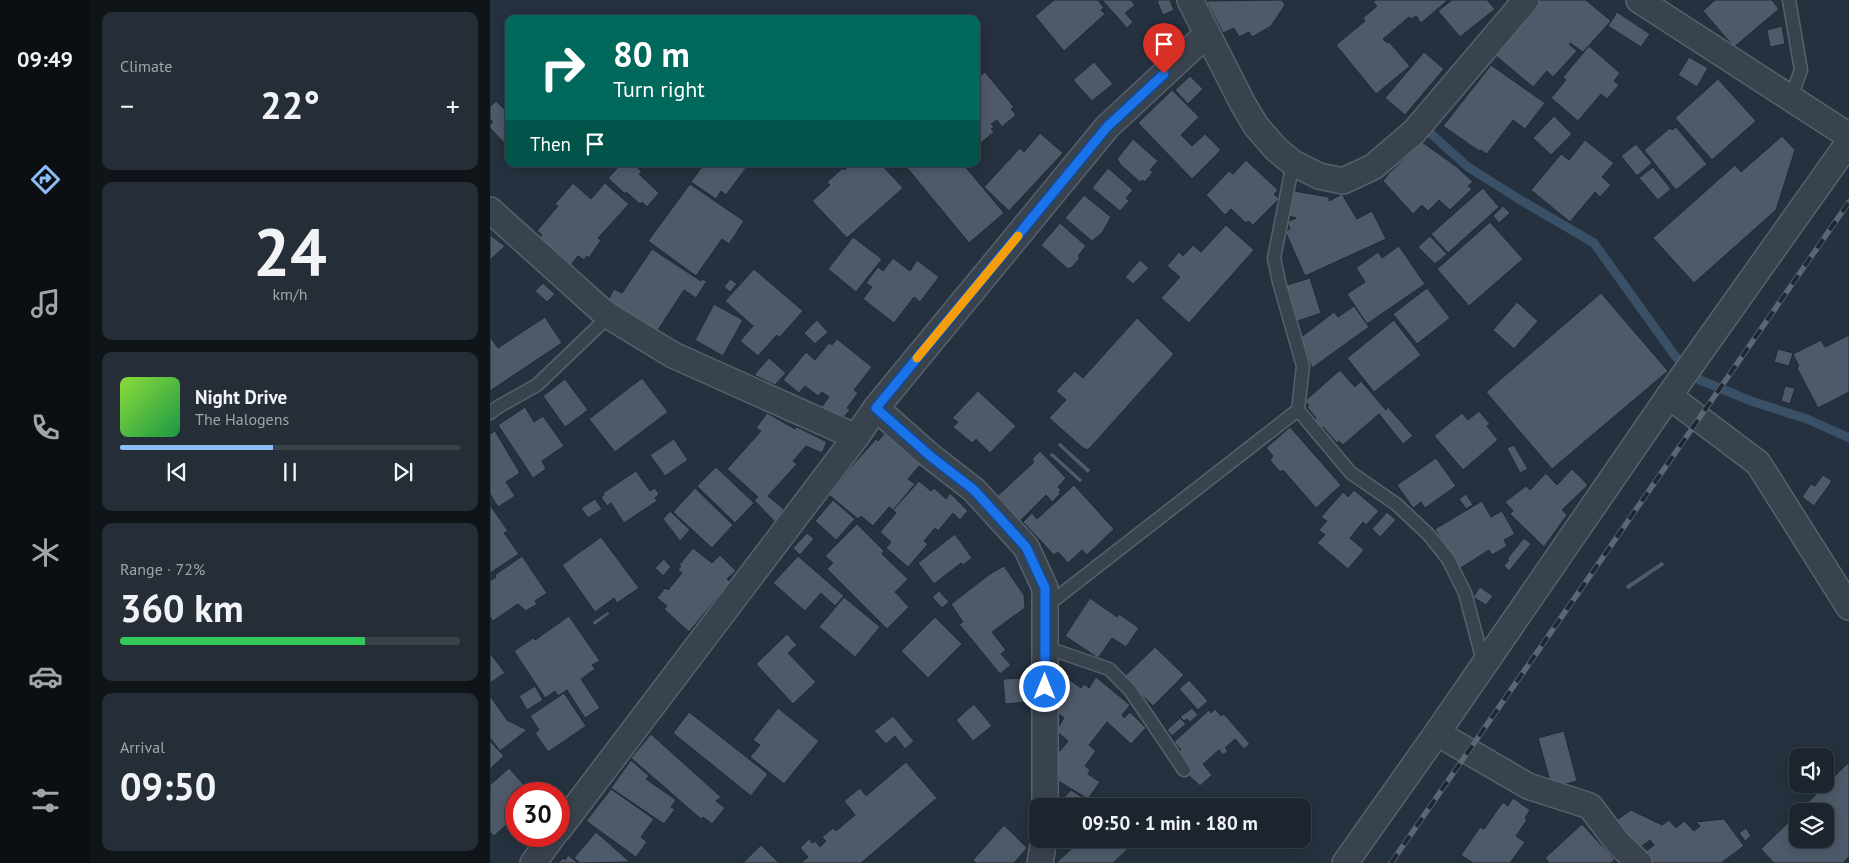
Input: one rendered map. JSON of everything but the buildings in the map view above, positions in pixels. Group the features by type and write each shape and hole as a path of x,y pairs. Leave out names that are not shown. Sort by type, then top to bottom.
{"street":[{"path":"1190,0 1256,126 1276,149 1293,163 1319,176 1343,181 1373,168 1414,132 1526,0"},
{"path":"1639,0 1849,136"},
{"path":"570,814 856,437 876,408 1107,127 1207,34"},
{"path":"1345,863 1669,396 1849,142"},
{"path":"490,210 609,316 673,355 856,437"},
{"path":"1669,396 1758,463 1849,606"},
{"path":"876,408 929,455 974,490 1026,547 1045,588 1045,798"},
{"path":"1437,733 1528,786 1590,806 1618,843 1639,863"},
{"path":"533,863 545,847"},
{"path":"1040,863 1042,848"}],"lane":[{"path":"1789,0 1802,70 1791,98"},
{"path":"1045,607 1298,410 1303,366 1278,282 1274,258 1293,163"},
{"path":"490,413 537,385 609,316"},
{"path":"1298,410 1351,473 1396,504 1429,535 1448,559 1464,593 1484,665"},
{"path":"1045,648 1109,670 1130,690 1184,770"}],"waterway":[{"path":"1428,131 1468,167 1594,243 1675,356 1700,380 1751,401 1807,419 1849,438"}],"railway":[{"path":"1391,863 1849,202"}],"slow traffic":[{"path":"917,358 1018,236"}],"route":[{"path":"1045,687 1045,588 1026,547 974,490 929,455 876,408 1107,127 1164,74"}]}
